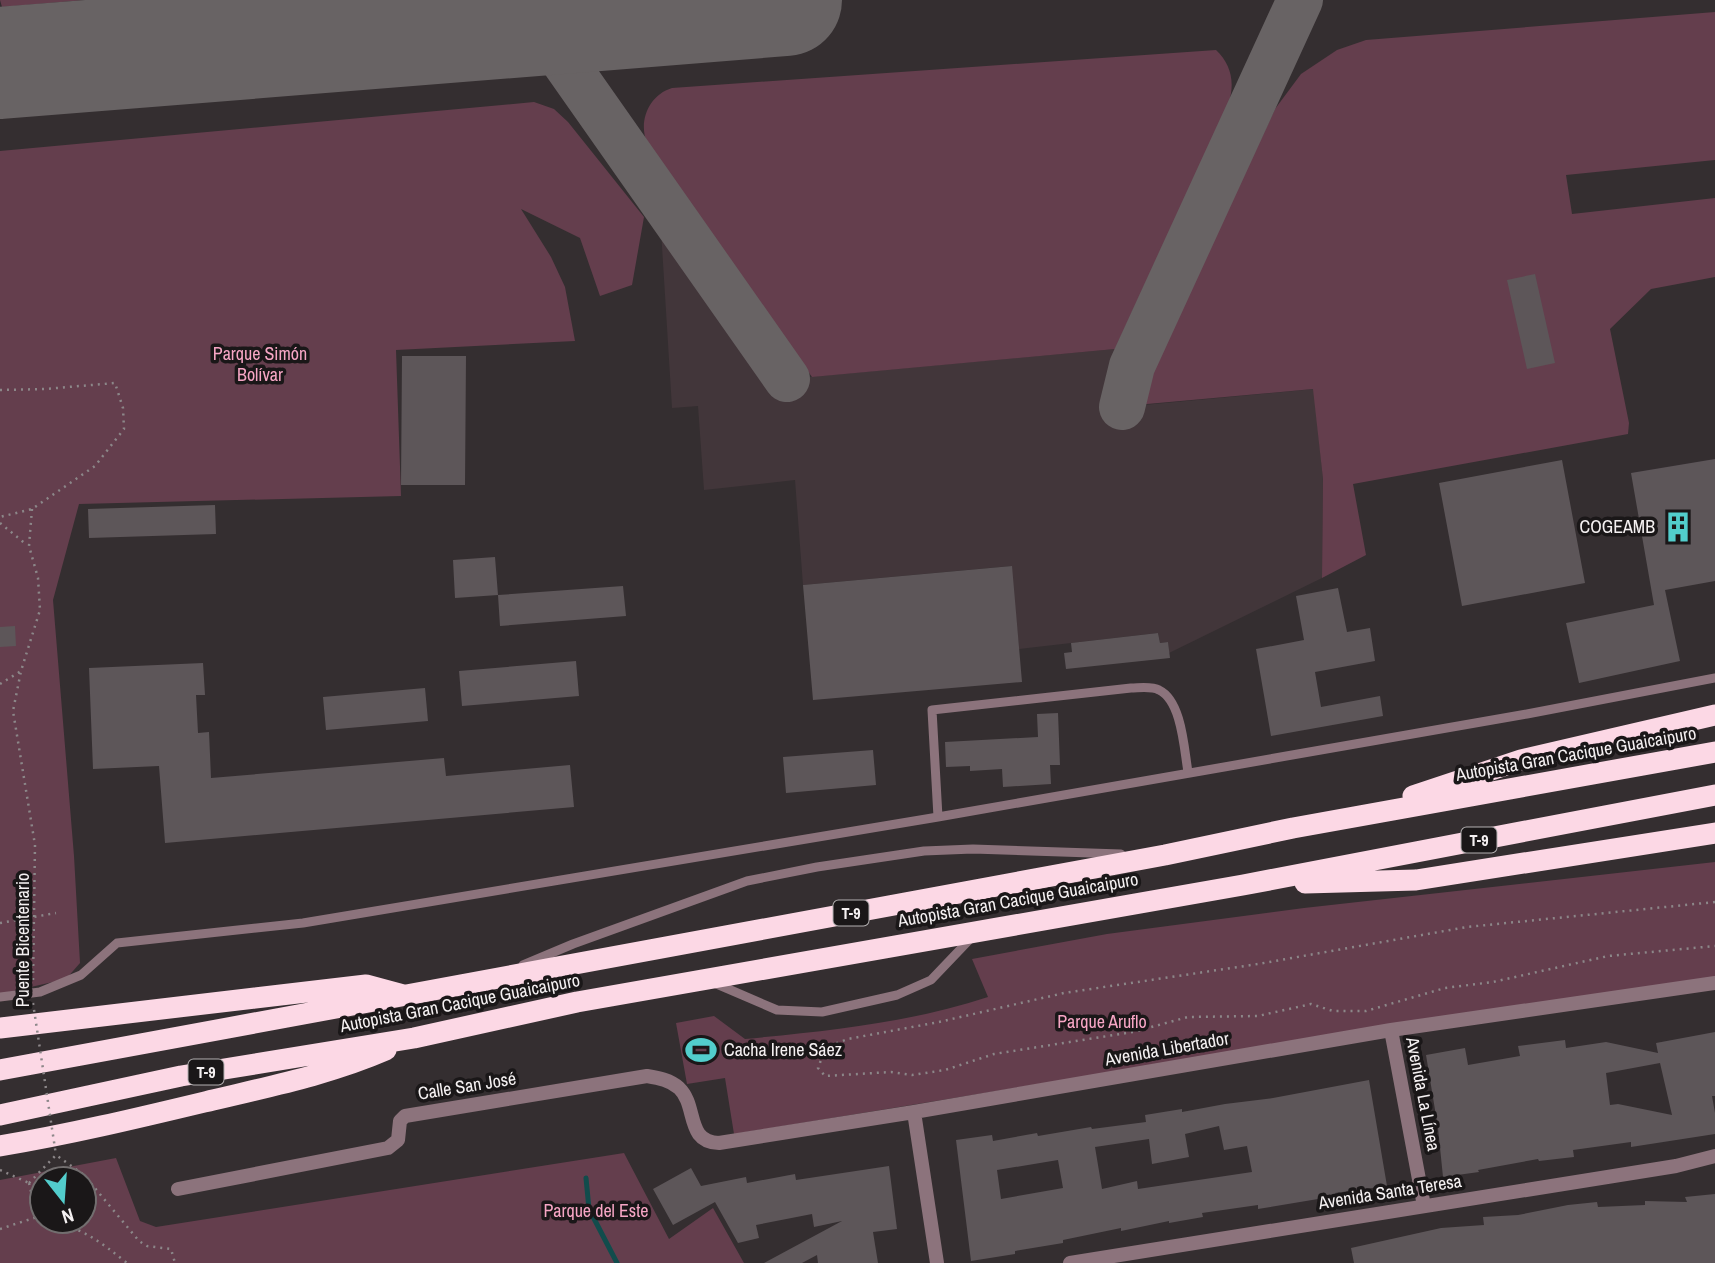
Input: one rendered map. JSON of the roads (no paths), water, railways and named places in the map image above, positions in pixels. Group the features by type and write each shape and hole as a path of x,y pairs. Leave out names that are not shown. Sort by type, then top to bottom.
{"highway":[{"path":"1346,819 1521,760 1715,716"},
{"name":"Autopista Gran Cacique Guaicaipuro","path":"0,1070 1165,855 1293,828 1715,752"},
{"name":"Autopista Gran Cacique Guaicaipuro","path":"0,1115 181,1076 414,1038 576,1002 1244,885 1715,795"},
{"path":"1244,885 1416,880 1715,833"},
{"path":"1650,843 1715,848"},
{"path":"0,1028 366,985 408,996"},
{"path":"0,1146 57,1136 349,1066 414,1038"}],"street":[{"name":"Avenida Libertador","path":"662,1079 681,1089 696,1130 702,1138 709,1143 719,1143 1391,1030 1715,983"},
{"name":"Avenida La Línea","path":"1391,1030 1424,1206"},
{"name":"Calle San José","path":"178,1189 388,1149 398,1140 400,1121 405,1116 647,1076 662,1079"},
{"path":"914,1112 937,1263"},
{"name":"Avenida Santa Teresa","path":"1070,1263 1676,1167 1715,1156"}],"lane":[{"path":"0,997 40,992 81,975 117,943 303,923 938,817 1527,714 1715,678"},
{"path":"938,817 932,709 1131,688 1158,689 1173,702 1180,723 1188,772"},
{"path":"438,989 519,967 573,944 682,907 747,881 817,867 924,851 973,849 1165,855"},
{"path":"704,979 777,1010 822,1012 898,995 931,980 979,930"}],"waterway":[{"path":"586,1178 589,1209 617,1263"}],"place":[{"name":"COGEAMB","path":"1678,527"},
{"name":"Cacha Irene Sáez","path":"701,1050"}],"park label":[{"name":"Parque Simón Bolívar","path":"260,364"},
{"name":"Parque Aruflo","path":"1102,1022"},
{"name":"Parque del Este","path":"596,1211"}]}
